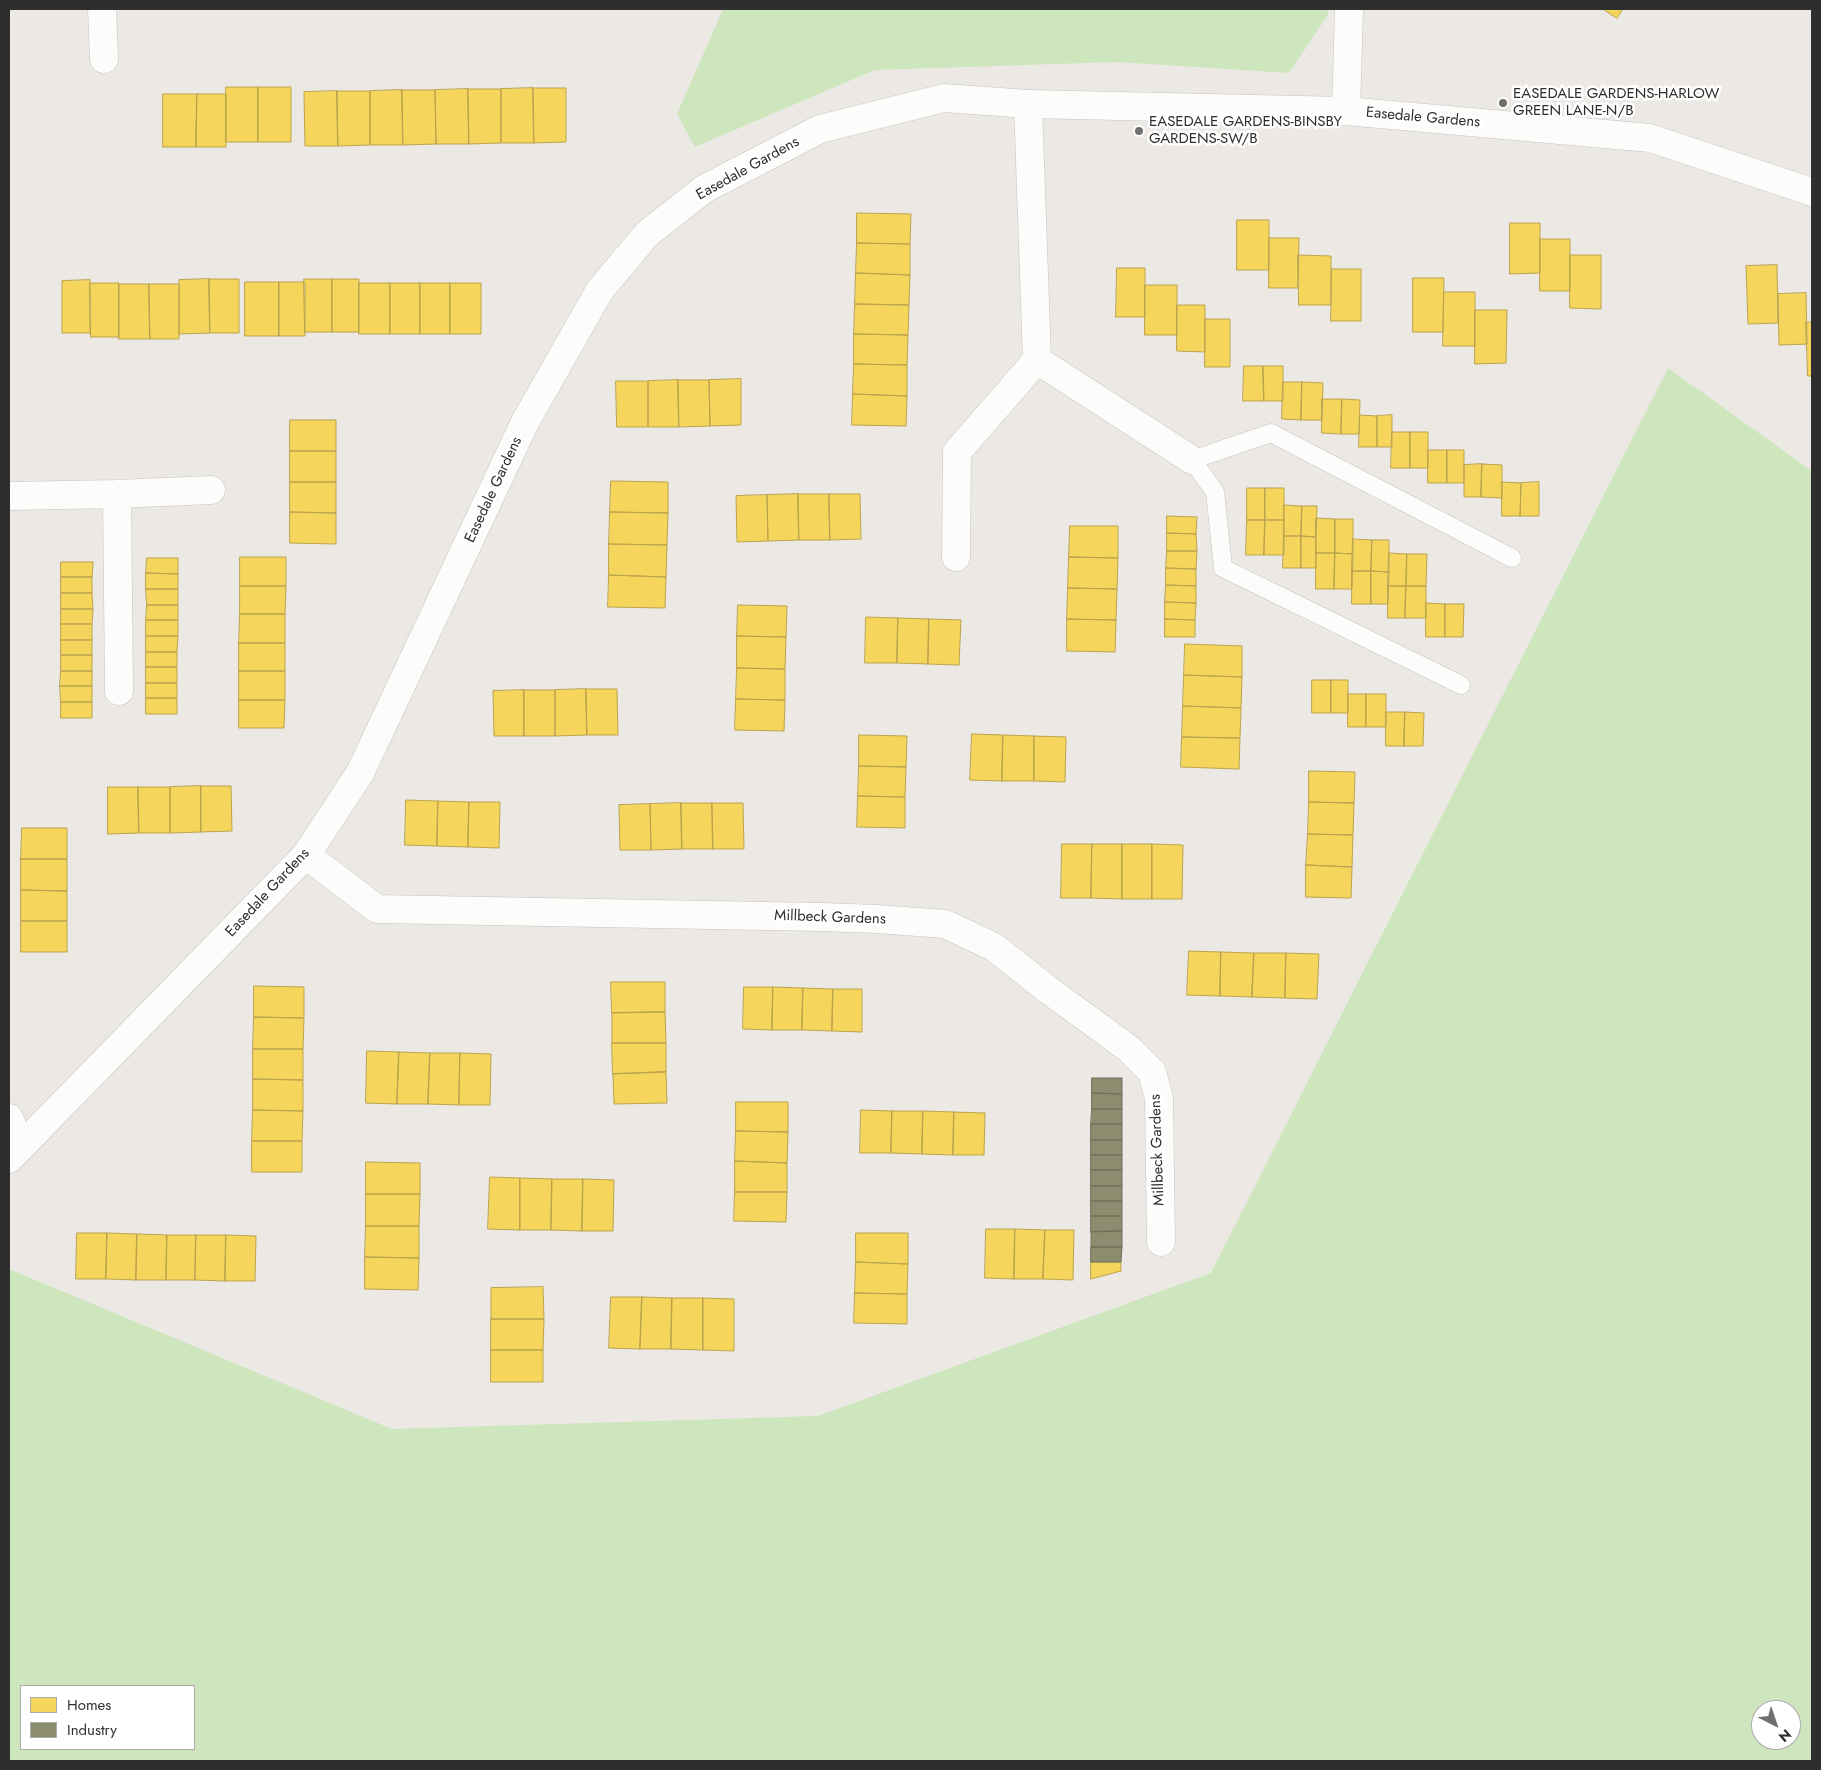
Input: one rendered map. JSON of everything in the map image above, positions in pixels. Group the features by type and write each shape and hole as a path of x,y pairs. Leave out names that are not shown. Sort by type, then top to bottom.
{"street":[{"path":"102,9 104,59"},
{"path":"1346,111 1349,9"},
{"name":"Easedale Gardens","path":"15,1153 306,856 360,773 525,422 600,290 647,234 704,189 820,130 944,98 1028,104 1346,111 1650,138 1812,192"},
{"path":"956,557 957,452 1037,360 1028,104"},
{"path":"1037,360 1192,460"},
{"path":"9,496 211,490"},
{"path":"118,494 119,691"},
{"name":"Millbeck Gardens","path":"306,856 377,909 821,917 945,924 994,948 1129,1049 1152,1072 1159,1098 1161,1242"},
{"path":"9,1118 15,1153"}],"lane":[{"path":"1460,685 1223,568 1215,492 1192,460 1271,433 1512,558"}],"green space":[{"path":"723,9 1327,9 1328,15 1289,73 1117,62 875,70 695,147 677,114"},
{"path":"1668,368 1812,471 1812,1761 9,1761 9,1269 392,1429 818,1416 1211,1273"}],"building: Homes":[{"path":"1603,9 1623,9 1617,18"},
{"path":"226,87 258,87 258,142 226,142"},
{"path":"258,87 291,87 291,142 258,142"},
{"path":"533,88 534,143 501,143 501,89"},
{"path":"533,88 566,88 566,142 534,143"},
{"path":"468,89 469,144 436,144 435,90"},
{"path":"468,89 501,89 501,143 469,144"},
{"path":"402,90 403,145 370,145 370,91"},
{"path":"402,90 435,90 436,144 403,145"},
{"path":"337,91 338,146 305,146 304,92"},
{"path":"337,91 370,91 370,145 338,146"},
{"path":"163,94 197,94 196,147 163,147"},
{"path":"197,94 226,94 226,147 196,147"},
{"path":"857,213 911,214 910,244 857,243"},
{"path":"1237,220 1269,220 1269,270 1237,270"},
{"path":"1510,223 1540,223 1540,273 1510,274"},
{"path":"1269,238 1299,238 1298,288 1269,288"},
{"path":"1540,239 1570,239 1570,291 1540,291"},
{"path":"857,243 910,244 910,275 856,273"},
{"path":"1298,255 1331,256 1331,305 1299,305"},
{"path":"1570,255 1601,255 1601,309 1570,308"},
{"path":"1777,265 1778,323 1748,324 1746,266"},
{"path":"1117,268 1145,268 1145,317 1116,317"},
{"path":"1332,269 1361,269 1361,321 1331,321"},
{"path":"856,273 910,275 909,305 855,304"},
{"path":"1413,278 1444,278 1443,332 1413,332"},
{"path":"209,279 210,333 179,334 179,280"},
{"path":"209,279 239,279 239,333 210,333"},
{"path":"304,279 332,279 332,332 305,332"},
{"path":"332,279 359,279 359,332 332,332"},
{"path":"90,280 90,333 62,333 62,281"},
{"path":"245,282 279,282 279,336 245,336"},
{"path":"279,282 305,282 305,336 279,336"},
{"path":"90,283 119,283 119,337 91,337"},
{"path":"359,283 390,283 390,334 359,334"},
{"path":"390,283 420,283 420,334 390,334"},
{"path":"420,283 450,283 450,334 420,334"},
{"path":"450,283 481,283 481,334 450,334"},
{"path":"119,284 149,284 150,339 119,339"},
{"path":"149,284 179,284 179,339 150,339"},
{"path":"1145,285 1177,285 1177,335 1145,335"},
{"path":"1444,292 1475,292 1475,346 1443,346"},
{"path":"1806,293 1807,344 1779,345 1778,294"},
{"path":"855,304 909,305 908,335 854,334"},
{"path":"1177,305 1205,305 1205,352 1177,351"},
{"path":"1475,310 1507,310 1506,363 1475,364"},
{"path":"1205,319 1230,319 1230,367 1205,367"},
{"path":"1806,322 1812,322 1812,376 1808,376"},
{"path":"854,334 908,335 907,365 854,364"},
{"path":"854,364 907,365 907,396 853,394"},
{"path":"1244,366 1263,366 1264,401 1243,401"},
{"path":"1263,366 1283,366 1283,401 1264,401"},
{"path":"741,379 741,425 710,426 709,380"},
{"path":"678,380 679,427 648,427 648,381"},
{"path":"678,380 709,380 710,426 679,427"},
{"path":"616,381 648,381 648,427 617,427"},
{"path":"1283,382 1302,382 1301,420 1282,419"},
{"path":"1302,382 1323,383 1322,420 1301,420"},
{"path":"853,394 907,396 906,426 852,425"},
{"path":"1322,399 1342,399 1341,434 1322,433"},
{"path":"1342,399 1360,400 1359,434 1341,434"},
{"path":"1360,415 1377,416 1377,447 1359,447"},
{"path":"1392,415 1392,447 1377,447 1377,416"},
{"path":"290,420 336,420 336,451 290,451"},
{"path":"1392,432 1410,432 1410,468 1391,468"},
{"path":"1410,432 1428,432 1428,468 1410,468"},
{"path":"1428,450 1447,450 1447,483 1428,483"},
{"path":"1447,450 1464,450 1464,483 1447,483"},
{"path":"290,451 336,451 336,482 290,482"},
{"path":"1482,464 1481,497 1464,497 1464,465"},
{"path":"1482,464 1502,465 1502,498 1481,497"},
{"path":"611,481 668,482 668,513 610,512"},
{"path":"290,482 336,482 336,513 290,512"},
{"path":"1502,482 1521,483 1520,516 1502,516"},
{"path":"1539,482 1539,516 1520,516 1521,483"},
{"path":"1247,488 1265,488 1265,520 1247,520"},
{"path":"1265,488 1284,488 1284,520 1265,520"},
{"path":"798,494 799,540 768,541 767,495"},
{"path":"798,494 829,494 830,540 799,540"},
{"path":"829,494 860,494 861,539 830,540"},
{"path":"767,495 768,541 737,542 736,496"},
{"path":"1284,505 1302,506 1301,536 1284,536"},
{"path":"1302,506 1317,506 1316,537 1301,536"},
{"path":"290,512 336,513 336,544 290,543"},
{"path":"610,512 668,513 667,545 609,544"},
{"path":"1167,516 1197,517 1196,534 1167,533"},
{"path":"1316,518 1335,519 1335,553 1316,553"},
{"path":"1335,519 1353,519 1353,554 1335,553"},
{"path":"1247,520 1265,520 1264,555 1246,555"},
{"path":"1265,520 1284,520 1284,555 1264,555"},
{"path":"1070,526 1118,526 1118,558 1069,557"},
{"path":"1167,533 1196,534 1197,551 1167,551"},
{"path":"1284,536 1301,536 1301,568 1283,568"},
{"path":"1301,536 1316,537 1316,568 1301,568"},
{"path":"1353,539 1372,540 1371,571 1352,571"},
{"path":"1372,540 1389,540 1389,572 1371,571"},
{"path":"609,544 667,545 666,577 609,575"},
{"path":"1167,551 1197,551 1196,569 1166,568"},
{"path":"1316,553 1335,553 1334,589 1316,589"},
{"path":"1335,553 1353,554 1352,589 1334,589"},
{"path":"1389,553 1407,554 1406,586 1388,586"},
{"path":"1407,554 1427,554 1426,586 1406,586"},
{"path":"240,557 286,557 286,586 240,586"},
{"path":"1069,557 1118,558 1117,589 1068,588"},
{"path":"147,558 178,558 178,574 146,573"},
{"path":"61,562 93,562 92,577 61,577"},
{"path":"1166,568 1196,569 1196,586 1166,585"},
{"path":"1352,571 1371,571 1371,604 1352,604"},
{"path":"1371,571 1389,572 1388,604 1371,604"},
{"path":"146,573 178,574 178,589 146,589"},
{"path":"609,575 666,577 665,608 608,607"},
{"path":"61,577 92,577 92,593 61,593"},
{"path":"1166,585 1196,586 1196,603 1165,602"},
{"path":"240,586 286,586 285,614 240,614"},
{"path":"1388,586 1406,586 1405,618 1388,618"},
{"path":"1406,586 1426,586 1426,618 1405,618"},
{"path":"1068,588 1117,589 1116,620 1067,619"},
{"path":"146,589 178,589 178,605 147,605"},
{"path":"61,593 92,593 93,609 61,609"},
{"path":"1165,602 1196,603 1195,620 1165,619"},
{"path":"1426,603 1445,604 1445,637 1426,637"},
{"path":"1445,604 1464,604 1463,637 1445,637"},
{"path":"147,605 178,605 178,620 146,620"},
{"path":"738,605 787,606 786,637 737,636"},
{"path":"61,609 93,609 92,624 61,624"},
{"path":"240,614 285,614 285,643 239,643"},
{"path":"866,617 898,618 897,663 865,663"},
{"path":"898,618 929,619 928,664 897,663"},
{"path":"929,619 961,620 959,665 928,664"},
{"path":"1067,619 1116,620 1115,652 1067,651"},
{"path":"1165,619 1195,620 1195,637 1165,637"},
{"path":"146,620 178,620 178,636 146,636"},
{"path":"61,624 92,624 92,640 61,640"},
{"path":"146,636 178,636 177,652 146,652"},
{"path":"737,636 786,637 785,669 737,668"},
{"path":"61,640 92,640 92,655 61,655"},
{"path":"239,643 285,643 285,671 239,671"},
{"path":"1185,644 1242,646 1242,677 1184,675"},
{"path":"146,652 177,652 177,667 146,667"},
{"path":"61,655 92,655 92,671 61,671"},
{"path":"146,667 177,667 177,683 146,683"},
{"path":"737,668 785,669 785,700 736,699"},
{"path":"61,671 92,671 92,686 60,686"},
{"path":"239,671 285,671 285,700 239,700"},
{"path":"1184,675 1242,677 1241,708 1183,706"},
{"path":"1312,680 1331,680 1331,713 1312,713"},
{"path":"1331,680 1348,680 1348,713 1331,713"},
{"path":"146,683 177,683 177,698 146,698"},
{"path":"60,686 92,686 92,702 61,702"},
{"path":"586,689 587,735 555,736 555,690"},
{"path":"586,689 617,689 618,735 587,735"},
{"path":"524,690 524,736 494,736 493,691"},
{"path":"524,690 555,690 555,736 524,736"},
{"path":"1348,694 1366,694 1366,727 1348,727"},
{"path":"1366,694 1386,694 1386,727 1366,727"},
{"path":"146,698 177,698 177,714 146,714"},
{"path":"736,699 785,700 784,731 735,730"},
{"path":"239,700 285,700 284,728 239,728"},
{"path":"61,702 92,702 92,718 61,718"},
{"path":"1183,706 1241,708 1240,738 1182,737"},
{"path":"1386,712 1405,712 1404,746 1386,746"},
{"path":"1405,712 1424,713 1423,746 1404,746"},
{"path":"972,734 1003,735 1002,781 970,780"},
{"path":"859,735 907,736 906,767 859,766"},
{"path":"1003,735 1034,736 1034,781 1002,781"},
{"path":"1034,736 1066,737 1065,782 1034,781"},
{"path":"1182,737 1240,738 1239,769 1181,767"},
{"path":"859,766 906,767 905,797 858,796"},
{"path":"1309,771 1355,772 1354,803 1309,802"},
{"path":"201,786 201,832 170,833 170,787"},
{"path":"201,786 231,786 232,831 201,832"},
{"path":"108,787 138,787 139,833 108,834"},
{"path":"138,787 170,787 170,833 139,833"},
{"path":"858,796 905,797 905,828 857,827"},
{"path":"406,800 438,801 437,846 405,845"},
{"path":"438,801 469,802 468,847 437,846"},
{"path":"469,802 500,802 499,848 468,847"},
{"path":"1309,802 1354,803 1353,835 1308,834"},
{"path":"681,803 682,849 651,850 650,804"},
{"path":"681,803 712,803 713,849 682,849"},
{"path":"712,803 743,803 744,849 713,849"},
{"path":"650,804 651,850 620,850 619,805"},
{"path":"22,828 67,828 67,859 21,859"},
{"path":"1308,834 1353,835 1352,867 1306,865"},
{"path":"1062,844 1092,844 1091,898 1061,898"},
{"path":"1092,844 1122,844 1122,899 1091,898"},
{"path":"1122,844 1152,844 1152,899 1122,899"},
{"path":"1152,844 1183,845 1182,899 1152,899"},
{"path":"21,859 67,859 67,891 21,890"},
{"path":"1306,865 1352,867 1351,898 1306,897"},
{"path":"21,890 67,891 67,921 21,921"},
{"path":"21,921 67,921 67,952 21,952"},
{"path":"1189,951 1221,952 1220,996 1187,995"},
{"path":"1221,952 1254,953 1252,997 1220,996"},
{"path":"1254,953 1286,953 1285,998 1252,997"},
{"path":"1286,953 1319,954 1317,999 1285,998"},
{"path":"611,982 665,982 665,1012 612,1013"},
{"path":"254,986 304,987 304,1018 254,1017"},
{"path":"744,987 773,987 772,1030 743,1029"},
{"path":"773,987 803,988 802,1030 772,1030"},
{"path":"803,988 833,989 832,1031 802,1030"},
{"path":"833,989 862,989 862,1032 832,1031"},
{"path":"665,1012 666,1043 612,1043 612,1013"},
{"path":"254,1017 304,1018 303,1049 253,1049"},
{"path":"612,1043 666,1043 666,1072 613,1074"},
{"path":"253,1049 303,1049 303,1080 253,1079"},
{"path":"367,1051 399,1052 397,1104 366,1103"},
{"path":"399,1052 430,1053 428,1104 397,1104"},
{"path":"430,1053 460,1053 459,1105 428,1104"},
{"path":"460,1053 491,1054 490,1105 459,1105"},
{"path":"666,1072 667,1103 614,1104 613,1074"},
{"path":"253,1079 303,1080 303,1111 253,1110"},
{"path":"736,1102 788,1102 788,1132 736,1131"},
{"path":"253,1110 303,1111 302,1141 252,1141"},
{"path":"861,1110 892,1111 891,1153 860,1153"},
{"path":"892,1111 923,1111 922,1154 891,1153"},
{"path":"923,1111 954,1112 953,1155 922,1154"},
{"path":"954,1112 985,1113 984,1155 953,1155"},
{"path":"736,1131 788,1132 787,1163 735,1161"},
{"path":"252,1141 302,1141 302,1172 252,1172"},
{"path":"735,1161 787,1163 787,1192 735,1192"},
{"path":"366,1162 420,1163 420,1194 366,1194"},
{"path":"490,1177 520,1178 520,1230 488,1229"},
{"path":"520,1178 552,1179 551,1230 520,1230"},
{"path":"552,1179 583,1179 582,1231 551,1230"},
{"path":"583,1179 614,1180 613,1231 582,1231"},
{"path":"735,1192 787,1192 786,1222 734,1221"},
{"path":"366,1194 420,1194 419,1226 366,1226"},
{"path":"366,1226 419,1226 419,1258 365,1257"},
{"path":"986,1229 1015,1229 1014,1279 985,1278"},
{"path":"1015,1229 1045,1230 1043,1279 1014,1279"},
{"path":"1045,1230 1074,1230 1073,1280 1043,1279"},
{"path":"77,1233 107,1233 106,1279 76,1279"},
{"path":"107,1233 137,1234 136,1280 106,1279"},
{"path":"856,1233 908,1233 908,1264 856,1262"},
{"path":"137,1234 167,1235 166,1280 136,1280"},
{"path":"167,1235 196,1235 195,1280 166,1280"},
{"path":"196,1235 226,1235 225,1281 195,1280"},
{"path":"226,1235 256,1236 255,1281 225,1281"},
{"path":"365,1257 419,1258 418,1290 365,1289"},
{"path":"856,1262 908,1264 907,1294 855,1293"},
{"path":"1091,1262 1121,1262 1121,1271 1091,1279"},
{"path":"543,1287 544,1319 491,1319 491,1288"},
{"path":"855,1293 907,1294 907,1324 854,1323"},
{"path":"611,1297 642,1297 640,1349 609,1348"},
{"path":"642,1297 672,1298 671,1349 640,1349"},
{"path":"672,1298 703,1298 703,1350 671,1349"},
{"path":"703,1298 734,1299 734,1351 703,1350"},
{"path":"491,1319 544,1319 543,1350 491,1350"},
{"path":"491,1350 543,1350 543,1382 491,1382"}],"building: Industry":[{"path":"1092,1078 1122,1078 1122,1094 1092,1093"},
{"path":"1092,1093 1122,1094 1122,1109 1092,1109"},
{"path":"1092,1109 1122,1109 1122,1124 1091,1124"},
{"path":"1091,1124 1122,1124 1122,1140 1091,1140"},
{"path":"1091,1140 1122,1140 1122,1155 1091,1155"},
{"path":"1091,1155 1122,1155 1122,1170 1091,1170"},
{"path":"1091,1170 1122,1170 1122,1186 1091,1186"},
{"path":"1091,1186 1122,1186 1122,1201 1091,1201"},
{"path":"1091,1201 1122,1201 1122,1216 1091,1216"},
{"path":"1091,1216 1122,1216 1122,1231 1091,1232"},
{"path":"1122,1231 1122,1247 1091,1247 1091,1232"},
{"path":"1091,1247 1122,1247 1121,1262 1091,1262"}],"place":[{"name":"EASEDALE GARDENS-HARLOW GREEN LANE-N/B","path":"1503,103"},
{"name":"EASEDALE GARDENS-BINSBY GARDENS-SW/B","path":"1139,131"}]}
